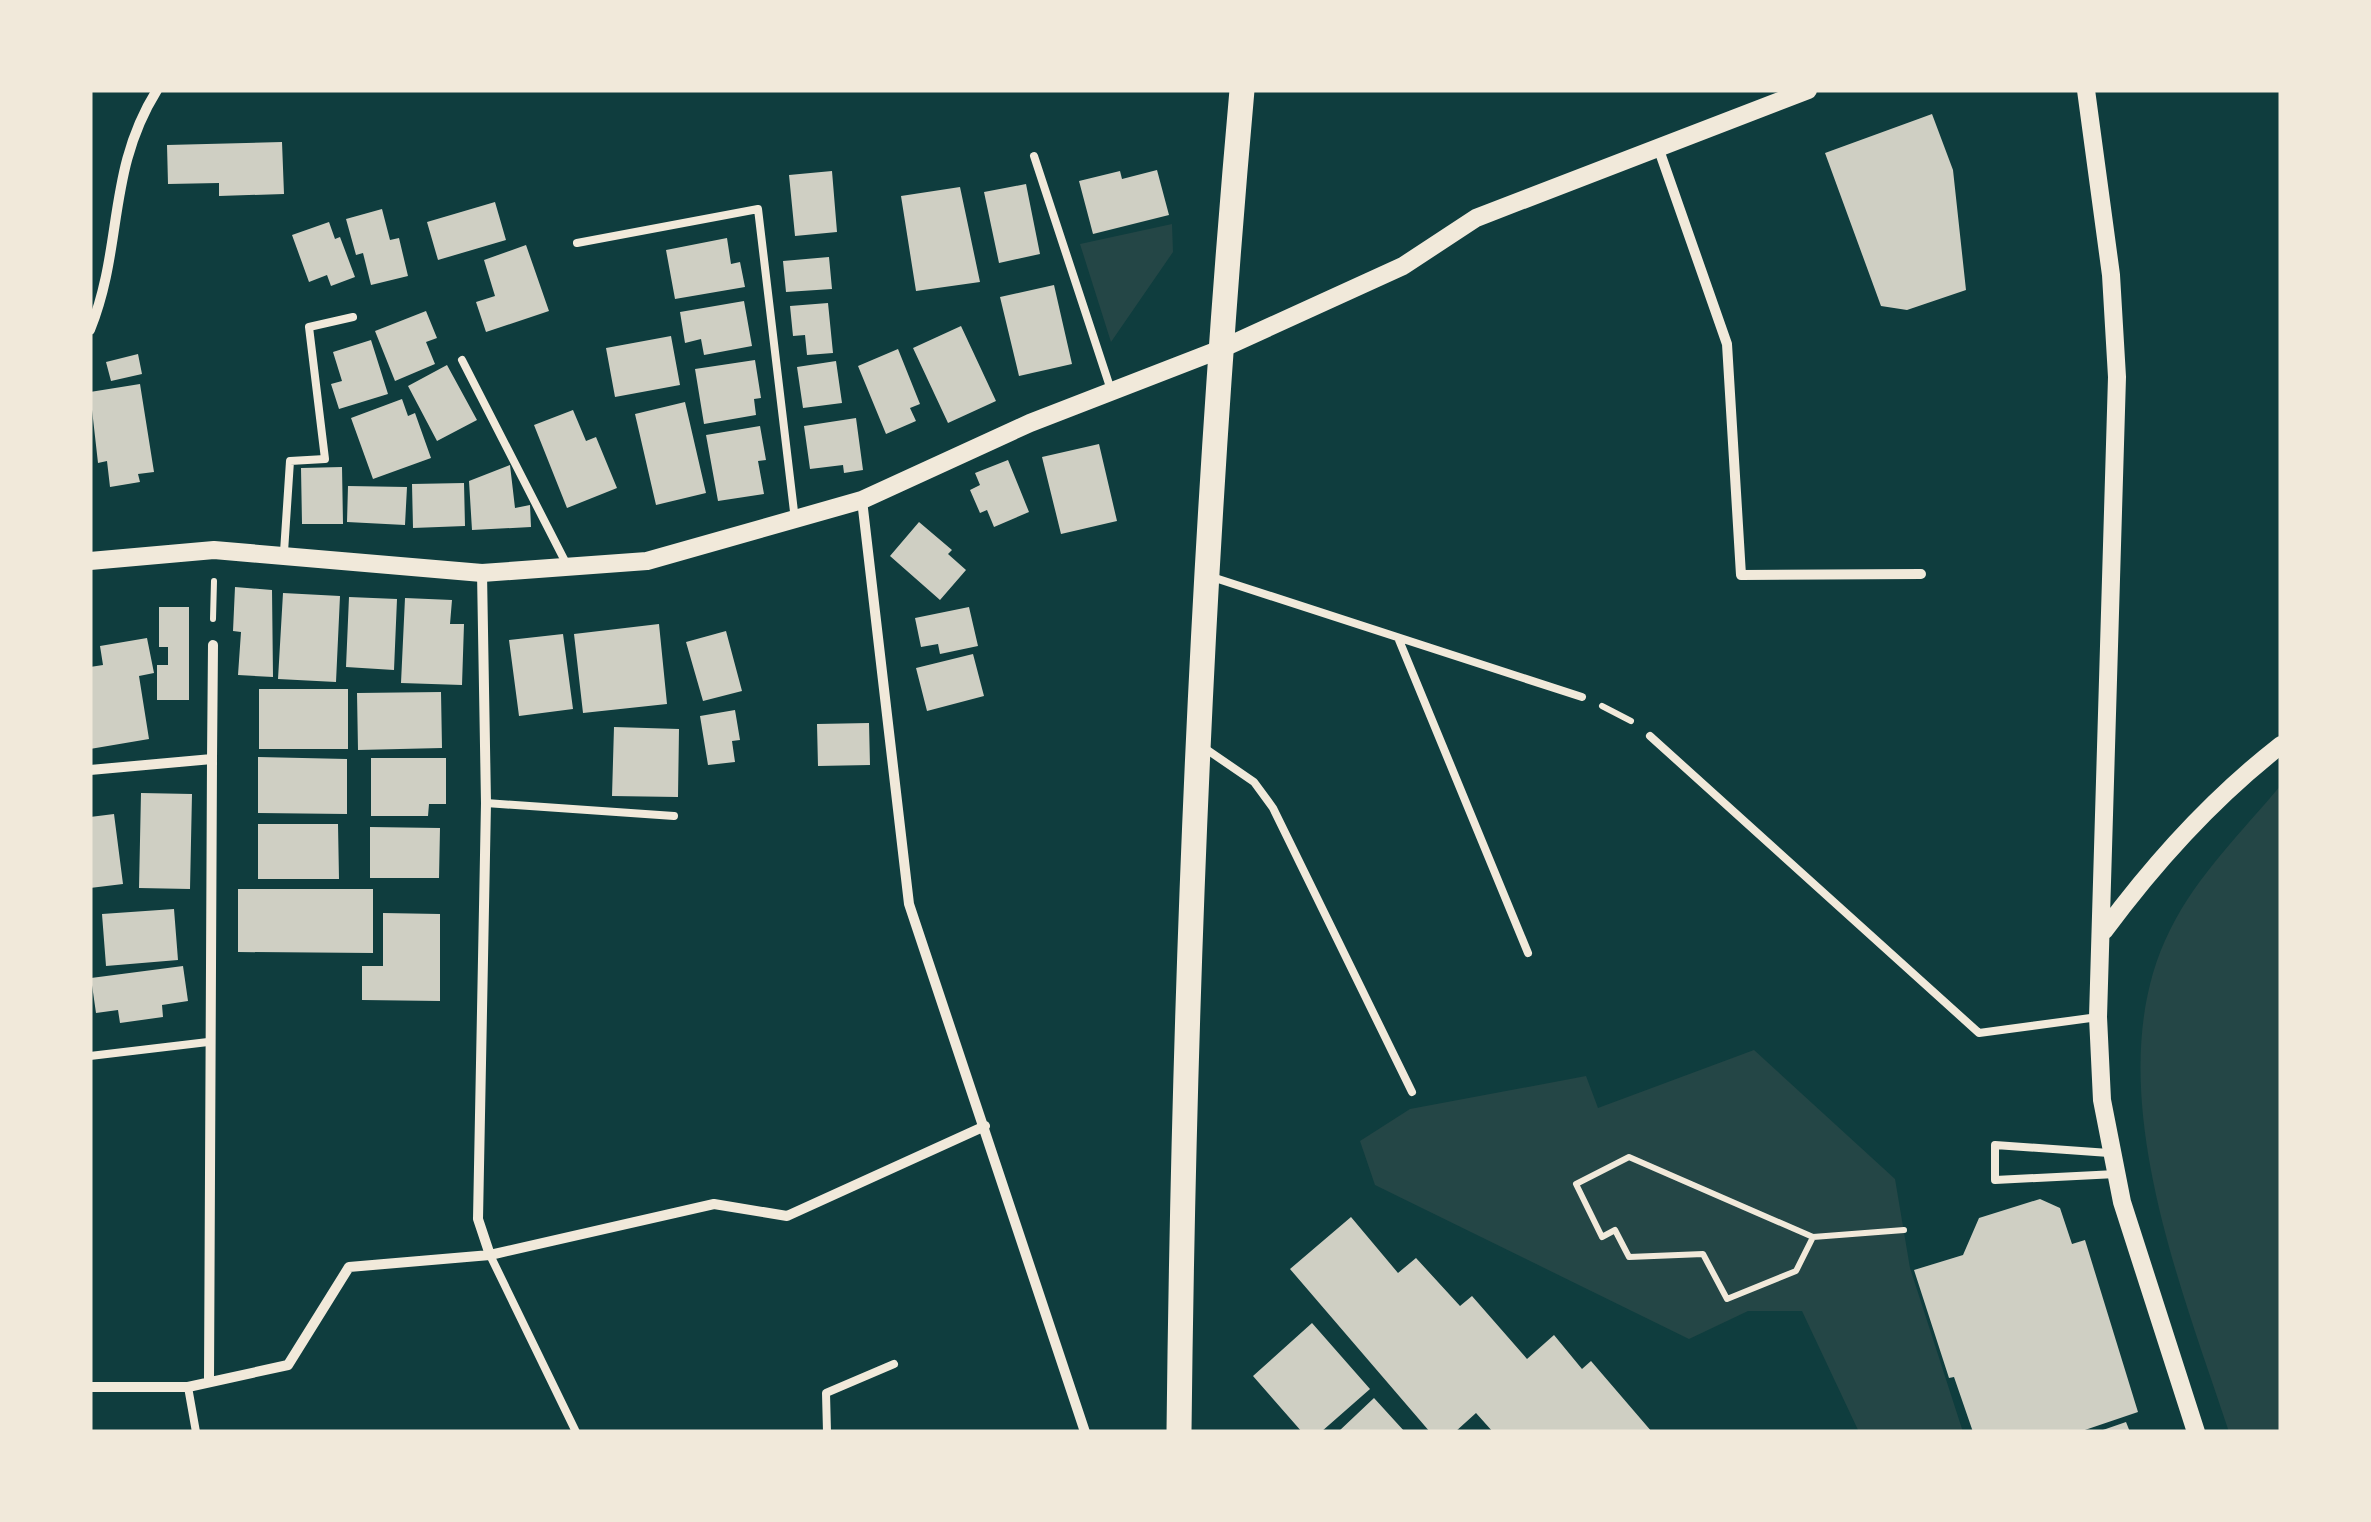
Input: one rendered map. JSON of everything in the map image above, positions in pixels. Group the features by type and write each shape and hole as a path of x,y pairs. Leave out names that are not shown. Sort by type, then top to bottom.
{"main road":[{"path":"1179,1432 1183,1082 1221,349 1242,90"}],"street":[{"path":"90,330 107,287 128,145 157,90"},
{"path":"90,561 214,550 284,552 482,573 647,561 862,500 1111,390 1221,349 1402,266 1476,218 1808,90"},
{"path":"2086,90 2112,274 2117,377 2098,1017 2102,1100 2116,1174 2196,1432"},
{"path":"1658,147 1728,344 1741,575 1921,574"},
{"path":"862,500 909,904 1085,1432"},
{"path":"482,573 486,803 478,1219 490,1255"},
{"path":"209,1381 213,645"},
{"path":"2103,932 2141,881 2233,782 2281,745"},
{"path":"90,770 212,759"},
{"path":"90,1388 188,1387 288,1365 350,1267 490,1255 714,1204 786,1216 985,1126"}],"lane":[{"path":"1034,156 1111,390"},
{"path":"577,243 758,209 796,520"},
{"path":"284,552 290,461 325,460 308,326 352,317"},
{"path":"462,360 568,566"},
{"path":"1208,576 1582,698"},
{"path":"1399,640 1528,952"},
{"path":"1650,736 1979,1033 2098,1017"},
{"path":"1199,744 1254,782 1273,808 1412,1092"},
{"path":"486,803 674,816"},
{"path":"90,1056 208,1042"},
{"path":"2112,1153 1995,1145 1995,1180 2116,1174"},
{"path":"490,1255 576,1432"},
{"path":"827,1432 826,1393 894,1364"},
{"path":"188,1387 196,1432"}],"path":[{"path":"213,645 214,550"},
{"path":"1582,698 1626,718 1650,736"},
{"path":"1812,1237 1796,1271 1726,1299 1703,1254 1629,1257 1615,1230 1602,1237 1576,1184 1629,1157 1812,1237 1904,1230"}],"shaded area":[{"path":"1172,224 1173,252 1111,342 1080,244"},
{"path":"2281,785 2281,1432 2229,1432 2169,1248 2153,1182 2143,1116 2141,1051 2149,988 2170,930 2207,872"},
{"path":"1754,1050 1895,1179 1910,1268 1963,1432 1859,1432 1802,1311 1748,1311 1689,1339 1375,1185 1360,1141 1410,1109 1586,1076 1598,1108"}],"building":[{"path":"1932,114 1953,170 1966,290 1907,310 1881,306 1825,153"},
{"path":"282,142 284,194 219,196 219,183 168,184 167,145"},
{"path":"1157,170 1169,215 1093,234 1079,181 1120,171 1122,179"},
{"path":"832,171 837,232 795,236 789,175"},
{"path":"1026,184 1040,254 999,263 984,192"},
{"path":"960,187 980,282 916,291 901,196"},
{"path":"495,202 506,240 438,260 427,222"},
{"path":"382,209 390,240 399,238 408,276 371,285 363,253 356,255 346,219"},
{"path":"329,222 335,239 340,237 355,277 331,286 327,275 309,282 292,235"},
{"path":"727,238 731,264 740,262 745,287 675,299 666,250"},
{"path":"526,245 549,311 486,332 476,302 495,296 484,260"},
{"path":"829,257 832,289 786,292 783,261"},
{"path":"1054,285 1072,364 1019,376 1000,297"},
{"path":"744,301 752,346 704,355 701,339 685,343 680,312"},
{"path":"828,303 833,353 807,355 805,335 793,336 790,306"},
{"path":"426,311 437,338 426,342 435,364 395,381 375,331"},
{"path":"961,326 996,401 948,423 913,348"},
{"path":"671,336 680,385 615,397 606,348"},
{"path":"371,340 388,394 339,409 331,384 342,381 333,352"},
{"path":"898,349 920,404 910,408 916,421 886,434 858,366"},
{"path":"138,354 142,374 111,381 106,362"},
{"path":"755,360 761,398 754,399 756,415 704,424 695,369"},
{"path":"836,361 842,403 803,408 797,367"},
{"path":"447,365 477,420 437,441 408,386"},
{"path":"140,384 154,472 138,474 140,482 110,487 107,461 98,463 90,392"},
{"path":"402,399 408,416 415,413 431,458 373,479 351,418"},
{"path":"685,402 706,493 656,505 635,414"},
{"path":"573,410 586,441 596,437 617,488 567,508 534,425"},
{"path":"856,418 863,470 844,473 843,465 810,469 804,426"},
{"path":"760,426 766,460 758,461 764,494 718,501 706,435"},
{"path":"1099,444 1117,521 1061,534 1042,457"},
{"path":"1008,460 1029,512 994,527 987,510 980,513 970,490 980,485 975,473"},
{"path":"510,465 515,508 530,505 531,527 472,530 469,481"},
{"path":"342,467 343,524 302,524 301,468"},
{"path":"464,483 465,526 413,528 412,484"},
{"path":"348,486 407,487 405,525 347,522"},
{"path":"919,522 952,550 948,554 966,570 940,600 890,556"},
{"path":"235,587 272,590 273,677 238,675 241,632 233,631"},
{"path":"283,593 340,596 336,682 278,679"},
{"path":"349,597 397,599 394,670 346,667"},
{"path":"405,598 452,600 450,624 464,624 462,685 401,683"},
{"path":"159,607 189,607 189,700 157,700 157,665 168,665 168,647 159,647"},
{"path":"969,607 978,646 940,654 938,644 921,647 915,618"},
{"path":"659,624 667,704 583,713 574,634"},
{"path":"726,631 742,691 703,701 686,642"},
{"path":"563,634 573,709 519,716 509,640"},
{"path":"147,638 154,673 139,676 149,739 90,749 90,667 103,665 100,646"},
{"path":"973,654 984,696 927,711 916,668"},
{"path":"259,689 348,689 348,749 259,749"},
{"path":"441,692 442,748 358,750 357,693"},
{"path":"735,710 740,740 732,741 735,762 708,765 700,716"},
{"path":"869,723 870,765 818,766 817,724"},
{"path":"614,727 679,729 678,797 612,796"},
{"path":"258,757 347,759 347,814 258,813"},
{"path":"371,758 446,758 446,804 429,804 428,816 371,816"},
{"path":"141,793 192,794 190,889 139,888"},
{"path":"114,814 123,884 90,888 90,817"},
{"path":"258,824 338,824 339,879 258,879"},
{"path":"370,827 440,828 439,878 370,878"},
{"path":"238,889 373,889 373,953 238,952"},
{"path":"174,909 178,960 106,966 102,914"},
{"path":"383,913 440,914 440,1001 362,1000 362,966 383,966"},
{"path":"183,966 188,1001 162,1005 163,1017 120,1023 118,1010 96,1013 91,978"},
{"path":"2040,1199 2060,1208 2072,1244 2085,1240 2138,1412 2079,1432 1973,1432 1954,1377 1949,1378 1914,1270 1963,1255 1979,1218"},
{"path":"1351,1217 1398,1273 1416,1258 1460,1306 1472,1296 1527,1359 1554,1335 1582,1369 1591,1361 1652,1432 1493,1432 1476,1413 1455,1432 1430,1432 1290,1269"},
{"path":"1312,1323 1370,1389 1321,1432 1302,1432 1253,1376"},
{"path":"1374,1398 1405,1432 1338,1432"},
{"path":"2126,1422 2130,1432 2100,1432 2100,1431"}]}
